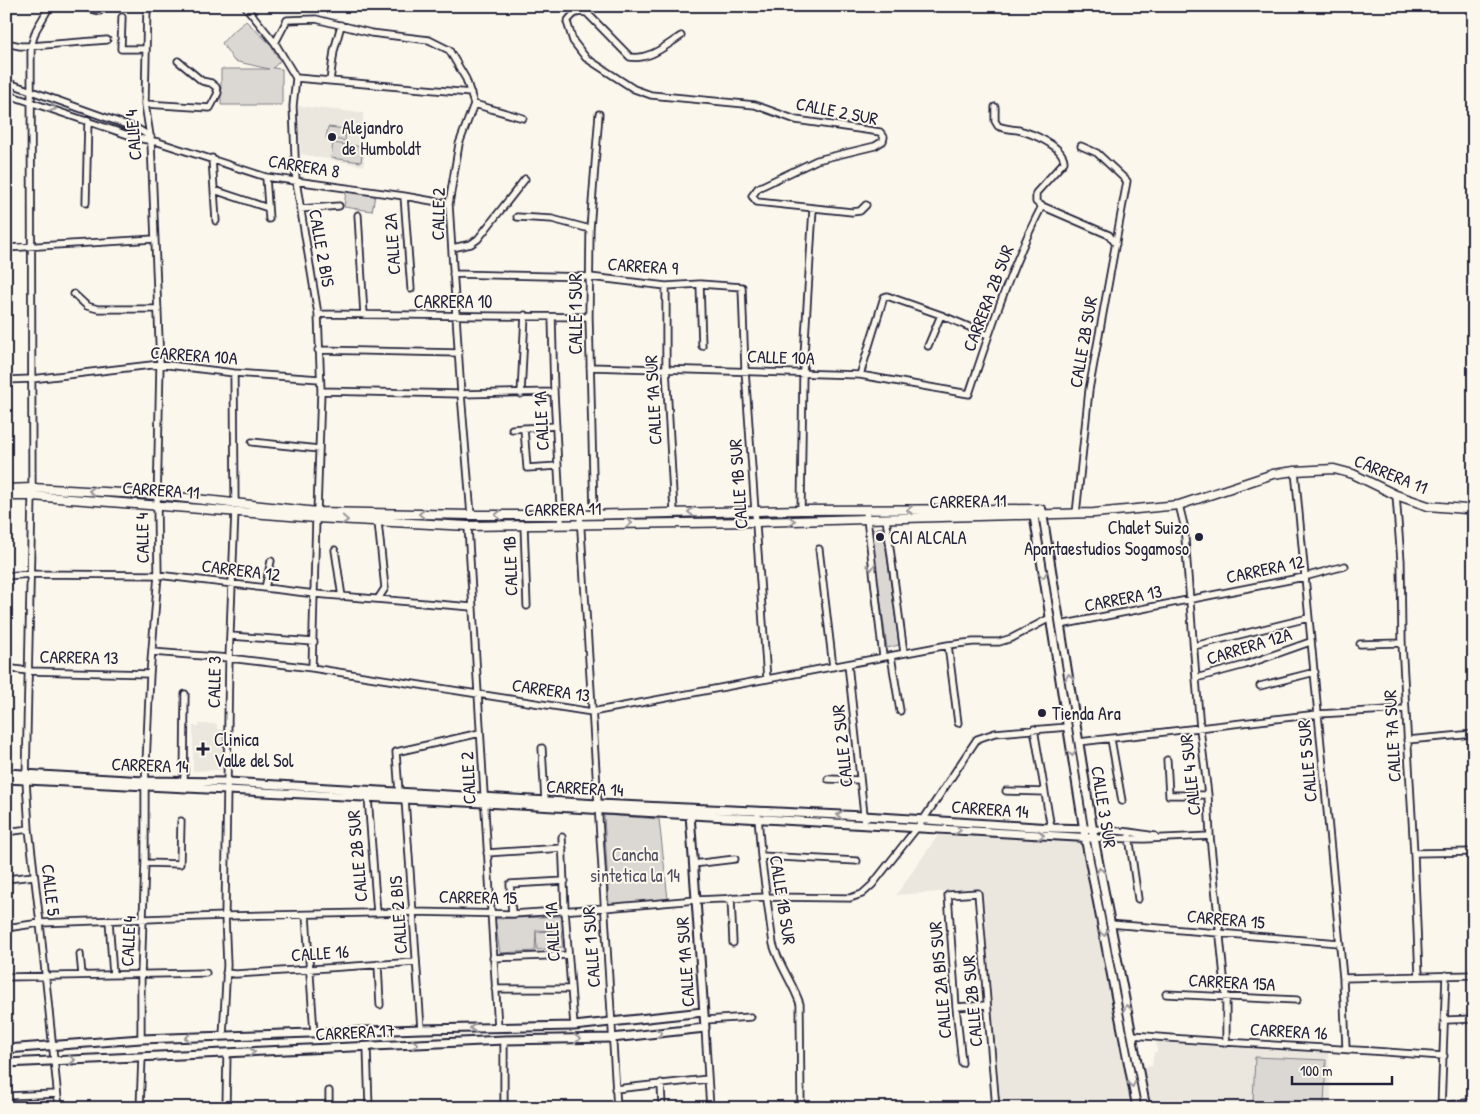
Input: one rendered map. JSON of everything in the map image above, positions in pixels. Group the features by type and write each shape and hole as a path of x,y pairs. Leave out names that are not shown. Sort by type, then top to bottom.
{"main road":[{"name":"CARRERA 11","path":"316,515 580,515 754,510 1033,512 1122,510 1179,505 1273,474 1334,469 1354,474 1396,495 1428,506 1474,508"},
{"name":"CARRERA 11","path":"6,489 157,505 235,508 378,522 468,526 756,522 1033,512"},
{"name":"CARRERA 11","path":"6,496 32,492 158,495 235,508"}],"street":[{"path":"31,46 36,30 50,6"},
{"path":"79,6 100,11 101,6"},
{"name":"CALLE 4","path":"140,1040 144,919 145,784 150,674 158,574 157,505 160,364 150,139 145,104 147,6"},
{"path":"245,6 275,43 296,78 471,93"},
{"name":"CALLE 2 SUR","path":"681,36 649,56 640,58 630,56 587,13 573,14 567,22 573,41 586,58 634,89 651,95 755,104 796,120 880,132 884,137 883,141 875,146 817,160 758,188 752,196 757,202 807,206 813,209"},
{"path":"122,17 121,49 146,49"},
{"path":"275,43 287,20 316,18 371,33 429,40 449,50 466,79 474,104 523,118"},
{"path":"330,81 334,51 341,25"},
{"path":"6,43 31,46 107,40"},
{"name":"CALLE 5","path":"31,46 32,492 27,777 29,829 59,1108"},
{"path":"145,104 210,108 218,93 216,87 211,83 202,81 178,61"},
{"name":"CALLE 2 BIS","path":"296,78 293,106 296,181 318,314 321,391 312,668"},
{"name":"CARRERA 8","path":"6,82 138,129 150,139"},
{"name":"CARRERA 8","path":"6,94 212,158 266,177 449,204"},
{"name":"CALLE 2","path":"471,515 449,204 459,144 474,104"},
{"path":"995,107 995,121 998,126 1032,134 1059,150 1064,157 1064,162 1036,193 1036,202 1109,236 1116,244"},
{"name":"CALLE 1 SUR","path":"594,514 589,317 590,229 598,114"},
{"path":"86,203 88,120"},
{"name":"CALLE 2B SUR","path":"1076,511 1089,390 1127,181 1097,153 1081,146"},
{"path":"212,158 216,221"},
{"path":"266,177 269,219"},
{"path":"452,248 471,244 478,239 525,179"},
{"path":"214,190 268,208"},
{"name":"CALLE 2A","path":"404,196 411,289"},
{"path":"801,510 803,372 813,209 852,212 860,211 866,205"},
{"path":"300,209 339,206"},
{"name":"CARRERA 2B SUR","path":"969,394 988,335 1017,260 1042,206"},
{"path":"358,215 364,315"},
{"path":"516,217 552,219 590,229"},
{"path":"6,248 154,240"},
{"name":"CARRERA 9","path":"453,274 590,277 666,286 700,284 742,286"},
{"path":"700,284 702,346"},
{"name":"CALLE 1A SUR","path":"666,286 666,368 674,512"},
{"name":"CALLE 1B SUR","path":"742,286 745,370 767,679"},
{"path":"74,294 87,306 98,309 158,309"},
{"path":"860,375 884,297 887,296 941,314 988,335"},
{"name":"CARRERA 10","path":"318,314 589,317"},
{"path":"928,346 941,314"},
{"name":"CALLE 1A","path":"521,394 525,315"},
{"name":"CALLE 1A","path":"552,317 561,524"},
{"path":"318,350 459,353"},
{"name":"CARRERA 10A","path":"6,380 32,379 160,364 234,373 320,379"},
{"name":"CALLE 10A","path":"590,366 860,375 969,394"},
{"name":"CALLE 3","path":"223,1036 226,973 225,916 230,636 235,508 234,373"},
{"path":"321,391 461,394 554,392"},
{"path":"512,429 556,426"},
{"path":"524,428 527,468 558,466"},
{"path":"252,442 319,449"},
{"name":"CALLE 5 SUR","path":"1294,471 1310,642 1315,672 1339,943 1344,978 1346,1048"},
{"name":"CALLE 7A SUR","path":"1396,495 1401,560 1402,643 1419,976"},
{"name":"CALLE 4 SUR","path":"1179,505 1184,525 1200,729 1208,796 1210,836 1226,998 1226,1043"},
{"path":"866,510 882,658"},
{"name":"CALLE 3 SUR","path":"1033,512 1085,837 1137,1108"},
{"name":"CALLE 3 SUR","path":"1043,512 1092,829 1146,1108"},
{"name":"CALLE 1 SUR","path":"580,515 616,1108"},
{"path":"886,518 904,653"},
{"path":"378,522 385,588 378,599"},
{"name":"CALLE 1B","path":"524,525 527,606"},
{"name":"CALLE 2","path":"468,526 498,1028"},
{"path":"819,549 833,667"},
{"path":"335,550 342,597"},
{"path":"265,588 271,561"},
{"name":"CARRERA 12","path":"1190,600 1304,577 1346,566"},
{"name":"CARRERA 12","path":"6,576 31,574 158,574 342,597 472,607"},
{"name":"CARRERA 13","path":"1060,625 1190,600"},
{"name":"CARRERA 13","path":"152,652 230,658 312,668 592,712 948,645 973,642 999,642 1012,638 1050,618"},
{"path":"1194,646 1308,618"},
{"path":"230,636 314,642"},
{"name":"CARRERA 12A","path":"1196,678 1245,665 1310,642"},
{"path":"1360,644 1402,643"},
{"path":"948,645 958,723"},
{"path":"891,656 900,711"},
{"name":"CALLE 2 SUR","path":"848,664 865,820"},
{"name":"CARRERA 13","path":"6,668 28,671 150,674"},
{"path":"1260,686 1315,672"},
{"path":"184,781 185,694"},
{"path":"1079,742 1318,714 1405,709"},
{"name":"CARRERA 15","path":"6,928 40,923 109,920 413,912 491,912 512,914 731,898 850,898 862,894 872,885 918,828 977,739 995,733 1068,727"},
{"path":"1034,729 1052,828"},
{"path":"399,792 396,752 480,733"},
{"path":"1407,740 1474,734"},
{"path":"1111,739 1122,801"},
{"path":"542,748 544,801"},
{"path":"1167,760 1169,795 1208,796"},
{"name":"CARRERA 14","path":"6,772 27,777"},
{"name":"CARRERA 14","path":"6,779 27,777 145,784 399,792 484,800 654,810 865,820 923,820 1092,829 1129,832 1162,838"},
{"path":"828,779 860,780"},
{"name":"CARRERA 14","path":"145,784 184,781 368,797 544,801 598,807"},
{"path":"1006,791 1045,792"},
{"name":"CALLE 2B SUR","path":"368,797 377,913"},
{"name":"CALLE 2 BIS","path":"405,799 421,1028"},
{"name":"CARRERA 14","path":"654,810 690,814 757,815"},
{"name":"CALLE 1A SUR","path":"690,814 710,1108"},
{"name":"CALLE 1B SUR","path":"757,815 773,944 777,958 797,993 800,1004 800,1108"},
{"name":"CARRERA 14","path":"865,820 918,828 1094,838 1129,839 1210,836"},
{"path":"145,863 180,864 181,821"},
{"path":"6,832 29,829"},
{"path":"1129,832 1138,899"},
{"name":"CALLE 1A","path":"562,837 565,910 574,1026"},
{"path":"487,853 563,848"},
{"path":"1414,853 1474,852"},
{"path":"761,856 857,861"},
{"path":"693,864 735,859"},
{"path":"6,879 34,876"},
{"path":"512,914 510,884 565,881"},
{"name":"CALLE 2B SUR","path":"978,893 996,1108"},
{"name":"CALLE 2A BIS SUR","path":"962,1063 948,895 978,893"},
{"path":"731,898 733,943"},
{"path":"306,915 314,1033"},
{"path":"109,920 113,975"},
{"name":"CARRERA 15","path":"1110,924 1339,943"},
{"path":"80,954 82,975"},
{"path":"493,958 568,955"},
{"name":"CALLE 16","path":"226,973 236,974 416,962"},
{"path":"378,964 380,1005"},
{"path":"6,977 206,973"},
{"path":"1446,975 1446,1020 1441,1107 1474,1102"},
{"path":"1344,978 1474,975"},
{"path":"495,989 571,989"},
{"name":"CARRERA 15A","path":"1166,994 1297,1000"},
{"path":"956,1007 987,1005"},
{"name":"CARRERA 17","path":"6,1050 223,1036 421,1028 574,1026 703,1012"},
{"path":"705,1024 751,1017"},
{"path":"1446,1020 1474,1020"},
{"name":"CARRERA 17","path":"6,1063 504,1040 612,1038 705,1024"},
{"name":"CARRERA 16","path":"1132,1035 1226,1043 1346,1048 1444,1056"},
{"path":"504,1040 504,1108"},
{"path":"367,1046 369,1108"},
{"path":"226,1108 227,1053"},
{"path":"140,1108 142,1057"},
{"path":"1127,1058 1136,1057"},
{"path":"615,1089 708,1079"},
{"path":"661,1083 662,1108"},
{"path":"329,1108 330,1091"},
{"path":"6,1096 57,1094"}],"shaded area":[{"name":"Alejandro de Humboldt","path":"298,106 363,113 364,166 301,154"},
{"path":"199,724 217,724 217,729 223,730 223,770 193,771 193,726 199,726"},
{"path":"938,835 1083,842 1132,1108 1001,1108 982,889 896,895"},
{"path":"1156,1041 1328,1053 1332,1108 1152,1108 1143,1067 1152,1066 1154,1052 1157,1052"}],"green space":[{"path":"246,21 269,43 280,61 273,68 282,69 282,105 221,105 221,69 269,69 234,61 222,43"},
{"path":"328,127 346,129 345,141 326,138"},
{"path":"333,143 363,147 361,162 331,158"},
{"path":"346,191 375,196 372,211 344,207"},
{"path":"883,527 899,645 887,648 871,529"},
{"name":"Cancha sintetica la 14","path":"604,815 659,819 668,899 609,905"},
{"path":"563,916 564,930 561,931 563,947 537,950 536,932 553,931 536,930 535,951 500,953 495,919"},
{"path":"1255,1057 1326,1060 1324,1105 1321,1108 1276,1108 1276,1103 1253,1102"}],"place":[{"name":"Alejandro de Humboldt","path":"332,137"},
{"name":"CAI ALCALA","path":"880,537"},
{"name":"Chalet Suizo Apartaestudios Sogamoso","path":"1199,537"},
{"name":"Tienda Ara","path":"1042,713"},
{"name":"Clinica Valle del Sol","path":"203,749"}]}
